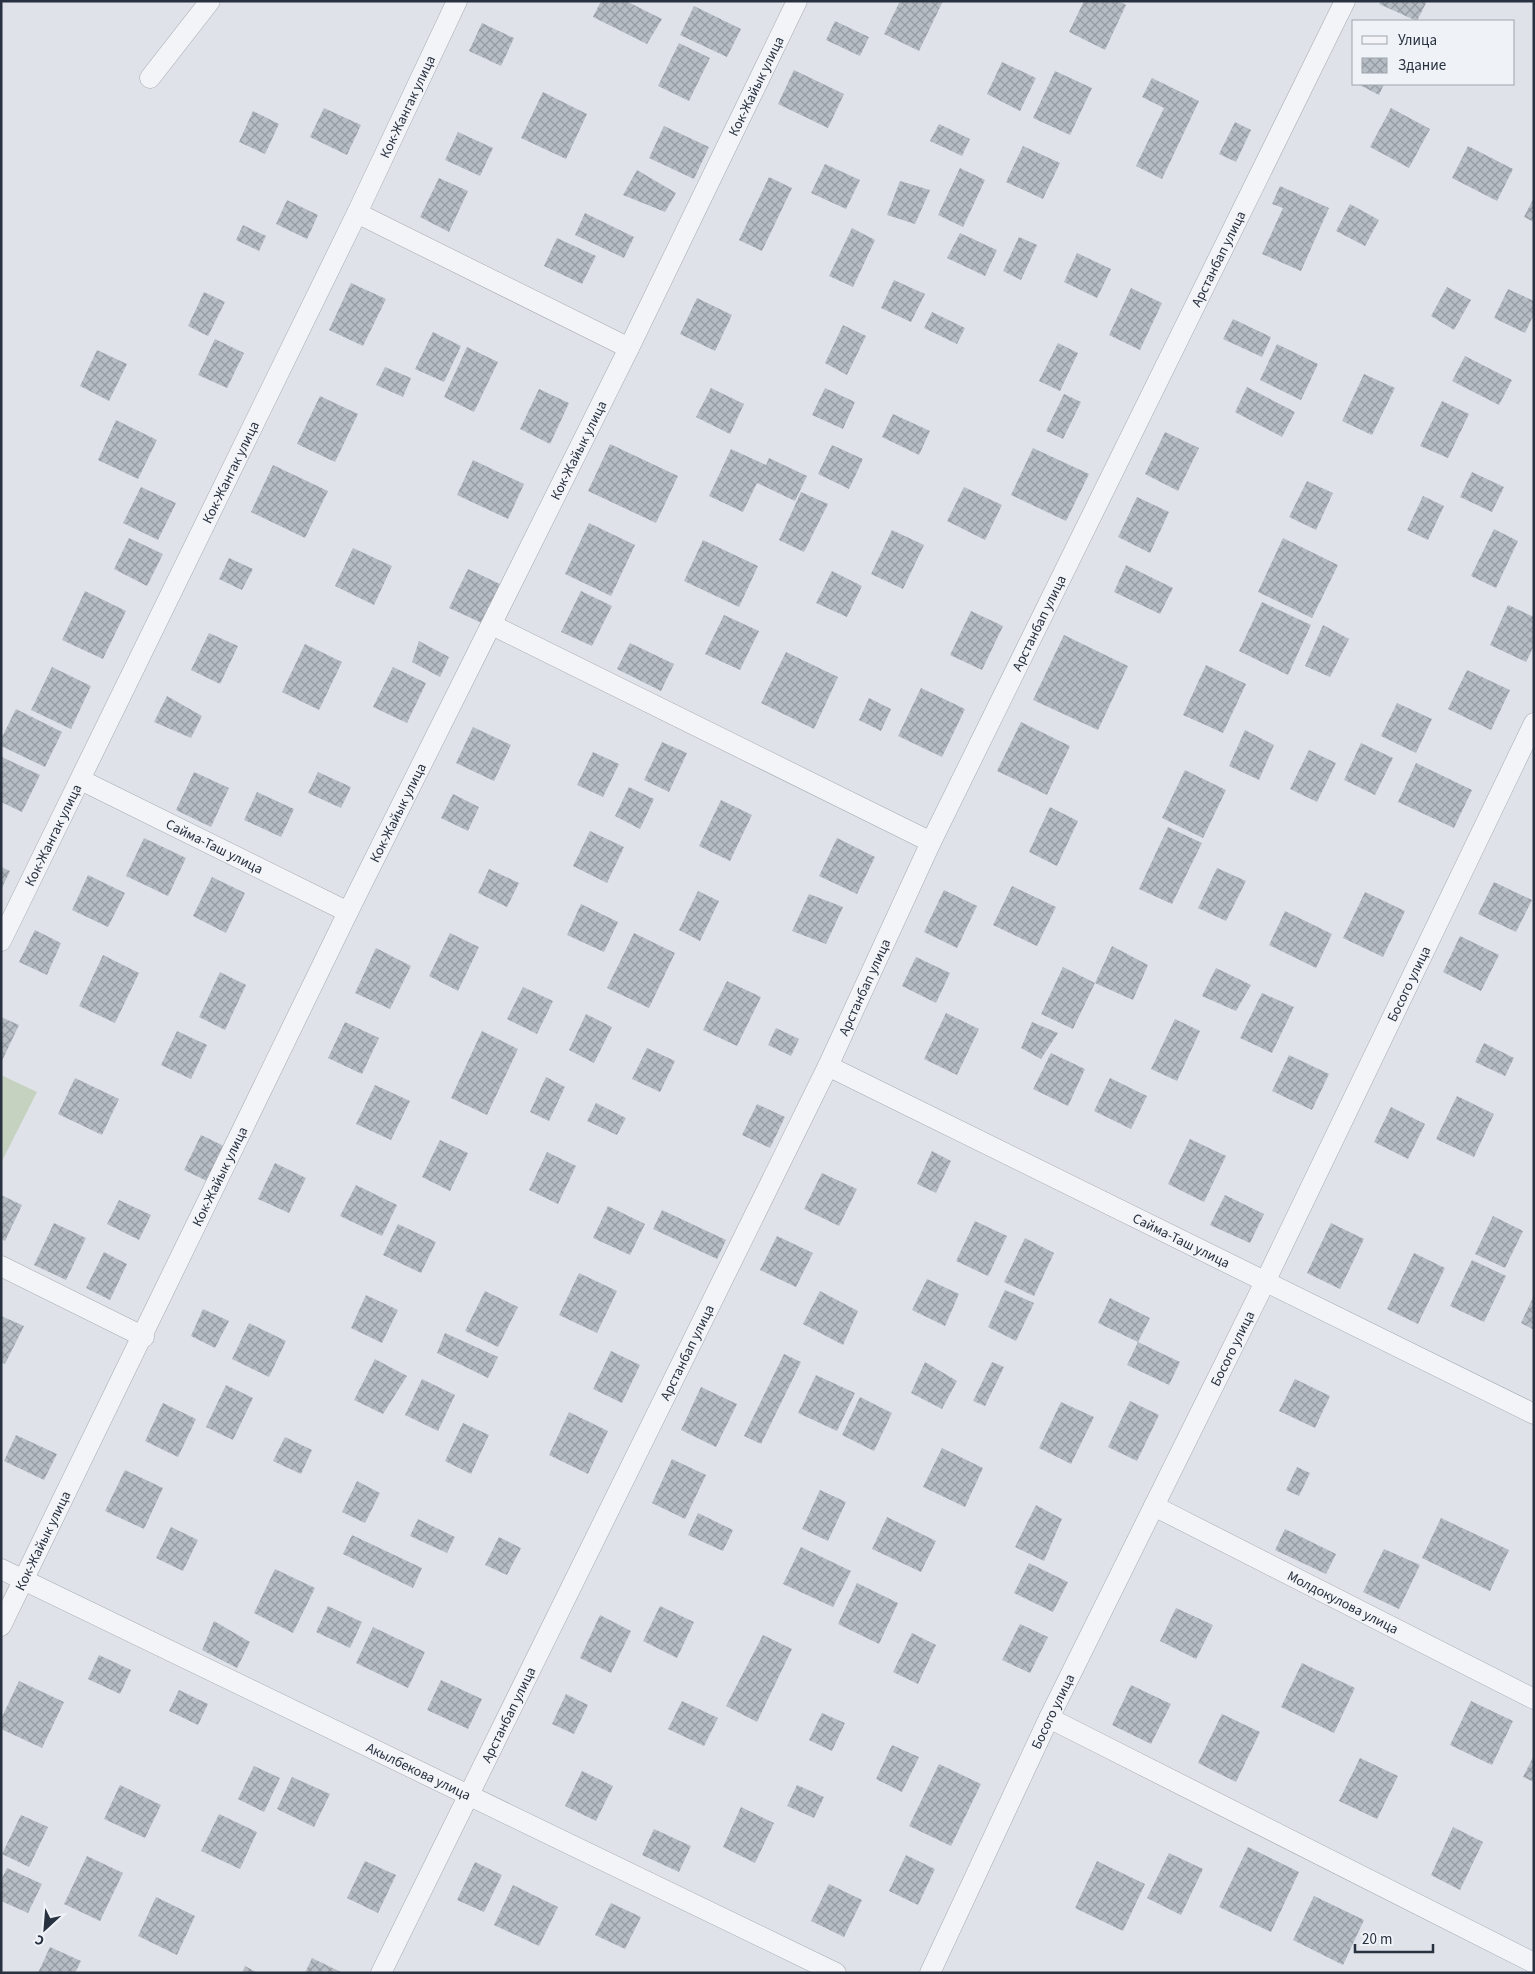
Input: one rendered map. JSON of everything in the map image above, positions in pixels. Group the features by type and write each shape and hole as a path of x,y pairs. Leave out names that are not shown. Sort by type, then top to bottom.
{"street":[{"path":"150,78 210,1"},
{"name":"Кок-Жангак улица","path":"1,941 357,213 457,1"},
{"name":"Кок-Жайык улица","path":"1,1626 144,1336 348,912 629,348 797,1"},
{"name":"Арстанбап улица","path":"381,1973 828,1066 931,842 1345,1"},
{"path":"357,213 629,348"},
{"path":"492,625 931,842"},
{"name":"Босого улица","path":"930,1973 1049,1718 1265,1282 1534,723"},
{"name":"Сайма-Таш улица","path":"81,780 348,912"},
{"name":"Сайма-Таш улица","path":"828,1066 1534,1414"},
{"path":"1,1266 144,1336"},
{"name":"Молдокулова улица","path":"1154,1506 1534,1699"},
{"name":"Акылбекова улица","path":"1,1569 468,1797 836,1973"},
{"path":"1049,1718 1534,1963"}],"green space":[{"path":"1,1075 37,1092 1,1163"}],"building":[{"path":"601,1 626,1 662,19 647,44 593,17"},
{"path":"900,1 943,1 919,51 884,34"},
{"path":"1084,1 1118,1 1126,5 1105,50 1069,32"},
{"path":"1381,1 1427,1 1418,20 1379,4"},
{"path":"694,6 741,29 727,57 680,35"},
{"path":"835,21 869,37 860,56 826,40"},
{"path":"482,23 514,38 501,66 469,51"},
{"path":"679,43 710,58 689,101 658,86"},
{"path":"1002,62 1036,78 1020,111 987,94"},
{"path":"794,70 844,94 828,128 778,104"},
{"path":"1055,71 1092,88 1070,135 1033,118"},
{"path":"1152,78 1199,101 1162,179 1136,166 1164,108 1142,97"},
{"path":"1360,85 1384,85 1379,95"},
{"path":"543,92 587,114 566,159 521,138"},
{"path":"324,108 361,125 347,155 310,137"},
{"path":"1391,108 1430,129 1409,168 1370,147"},
{"path":"253,111 279,124 265,154 239,142"},
{"path":"1235,122 1251,130 1236,162 1219,154"},
{"path":"939,124 970,139 962,156 930,141"},
{"path":"664,126 709,147 694,179 649,158"},
{"path":"458,132 493,148 480,176 445,160"},
{"path":"1023,146 1060,163 1043,199 1006,182"},
{"path":"1468,146 1513,169 1497,201 1452,178"},
{"path":"825,164 860,180 846,209 811,193"},
{"path":"960,168 985,180 963,227 938,215"},
{"path":"637,170 676,193 665,212 623,195"},
{"path":"769,177 792,188 762,251 739,240"},
{"path":"439,178 468,191 449,232 420,217"},
{"path":"900,181 930,190 915,224 887,215"},
{"path":"1280,186 1329,208 1301,271 1262,254 1283,208 1272,204"},
{"path":"1534,197 1534,222 1524,217"},
{"path":"287,200 318,215 307,239 276,224"},
{"path":"1350,204 1379,220 1365,246 1336,231"},
{"path":"585,213 634,237 624,258 575,235"},
{"path":"243,225 266,236 259,251 236,240"},
{"path":"852,228 875,240 853,287 829,276"},
{"path":"960,233 997,250 985,276 947,258"},
{"path":"1019,237 1037,245 1021,280 1003,271"},
{"path":"557,238 596,256 582,284 544,266"},
{"path":"1077,253 1111,269 1097,298 1064,282"},
{"path":"894,280 925,294 911,322 881,308"},
{"path":"351,283 386,299 363,346 329,330"},
{"path":"1447,287 1471,300 1454,330 1431,316"},
{"path":"1131,288 1162,303 1140,350 1109,335"},
{"path":"1508,289 1534,301 1534,314 1525,333 1494,318"},
{"path":"204,292 225,302 208,336 188,326"},
{"path":"697,298 732,315 715,351 680,334"},
{"path":"932,312 965,328 957,344 924,328"},
{"path":"1233,319 1271,337 1262,357 1223,339"},
{"path":"843,325 866,336 847,375 825,363"},
{"path":"433,332 461,346 444,382 415,369"},
{"path":"215,339 244,353 227,388 198,375"},
{"path":"1058,343 1078,353 1060,391 1039,381"},
{"path":"1277,344 1318,364 1301,400 1260,380"},
{"path":"467,347 498,362 474,412 444,397"},
{"path":"97,350 127,364 109,401 80,386"},
{"path":"1465,356 1512,380 1499,405 1452,381"},
{"path":"385,367 411,378 403,397 376,385"},
{"path":"1364,374 1395,388 1372,435 1342,421"},
{"path":"1247,387 1295,412 1282,437 1235,412"},
{"path":"711,388 744,404 730,434 696,417"},
{"path":"825,388 855,402 843,429 812,415"},
{"path":"539,389 569,403 550,444 520,429"},
{"path":"1064,394 1081,402 1063,439 1046,431"},
{"path":"320,396 358,414 335,462 297,444"},
{"path":"1442,401 1469,414 1448,458 1420,446"},
{"path":"893,414 930,431 919,455 882,437"},
{"path":"116,420 157,440 138,479 98,460"},
{"path":"1165,432 1199,448 1178,491 1145,474"},
{"path":"610,444 678,476 656,523 588,491"},
{"path":"832,445 863,459 849,489 818,474"},
{"path":"1033,448 1089,474 1066,521 1011,495"},
{"path":"731,449 766,465 769,458 807,476 795,501 757,483 743,512 709,496"},
{"path":"473,460 524,484 508,519 457,495"},
{"path":"273,465 328,491 305,538 251,512"},
{"path":"1472,472 1504,487 1492,512 1460,497"},
{"path":"1307,481 1333,493 1316,530 1289,517"},
{"path":"141,487 176,503 158,540 123,523"},
{"path":"964,487 1002,505 985,540 947,521"},
{"path":"801,492 828,504 804,552 779,540"},
{"path":"1423,496 1444,506 1428,540 1407,530"},
{"path":"1137,497 1169,512 1150,553 1118,537"},
{"path":"589,523 635,545 611,596 565,574"},
{"path":"1494,529 1518,541 1496,588 1471,576"},
{"path":"892,530 924,545 903,589 871,574"},
{"path":"129,538 163,554 147,586 114,569"},
{"path":"1283,538 1338,565 1312,618 1258,592"},
{"path":"703,540 758,566 739,607 684,581"},
{"path":"353,548 392,566 374,605 335,586"},
{"path":"229,558 253,569 242,590 219,579"},
{"path":"1126,565 1173,588 1160,614 1114,592"},
{"path":"468,569 502,585 484,624 449,608"},
{"path":"832,571 862,586 847,617 816,603"},
{"path":"85,591 126,611 103,659 62,640"},
{"path":"581,591 612,606 592,646 561,632"},
{"path":"1262,602 1311,625 1288,675 1239,651"},
{"path":"1508,605 1534,617 1534,646 1526,662 1490,645"},
{"path":"971,611 1003,626 982,670 950,655"},
{"path":"724,615 759,631 740,670 705,654"},
{"path":"1323,625 1349,639 1330,677 1305,666"},
{"path":"209,633 238,646 220,684 191,670"},
{"path":"1064,635 1128,666 1098,730 1033,700"},
{"path":"419,641 449,657 440,677 412,662"},
{"path":"630,643 674,664 661,691 617,669"},
{"path":"305,644 342,662 319,710 282,692"},
{"path":"786,652 838,677 814,729 761,703"},
{"path":"1206,665 1246,684 1223,733 1183,715"},
{"path":"52,667 91,686 71,729 31,710"},
{"path":"393,667 426,683 407,723 373,707"},
{"path":"1467,670 1510,690 1491,730 1448,709"},
{"path":"921,688 965,709 942,757 898,736"},
{"path":"167,696 202,716 191,738 154,722"},
{"path":"869,698 891,709 881,731 859,720"},
{"path":"1397,703 1432,719 1416,753 1381,736"},
{"path":"16,709 62,732 45,767 1,746 1,739"},
{"path":"1021,722 1070,746 1047,795 997,771"},
{"path":"473,727 511,745 494,781 456,763"},
{"path":"1245,730 1274,745 1259,780 1229,766"},
{"path":"662,742 687,753 669,792 644,780"},
{"path":"1361,743 1393,758 1375,795 1344,780"},
{"path":"1309,750 1336,763 1317,802 1290,789"},
{"path":"593,752 619,764 603,797 577,785"},
{"path":"2,757 40,775 22,812 1,802"},
{"path":"1416,763 1472,790 1454,828 1398,802"},
{"path":"1185,770 1226,790 1203,838 1162,818"},
{"path":"194,772 229,788 211,827 176,810"},
{"path":"318,772 351,787 341,808 308,793"},
{"path":"629,787 654,799 640,829 615,816"},
{"path":"257,792 294,809 281,837 244,820"},
{"path":"453,794 479,807 468,831 441,818"},
{"path":"721,800 752,815 730,861 699,846"},
{"path":"1050,807 1078,821 1057,866 1029,852"},
{"path":"1168,827 1202,843 1172,904 1139,889"},
{"path":"590,831 624,847 607,883 573,866"},
{"path":"144,838 186,858 168,896 126,876"},
{"path":"837,838 875,857 857,894 819,876"},
{"path":"1,867 10,871 1,890"},
{"path":"1217,868 1246,881 1226,921 1198,908"},
{"path":"489,869 519,883 507,907 478,893"},
{"path":"88,875 125,893 108,927 72,910"},
{"path":"212,877 245,893 226,933 193,916"},
{"path":"1494,882 1532,900 1516,932 1478,914"},
{"path":"1012,886 1056,907 1037,946 993,925"},
{"path":"944,890 977,906 957,948 924,932"},
{"path":"698,891 719,901 700,941 679,930"},
{"path":"1365,892 1405,911 1383,957 1343,938"},
{"path":"809,894 843,907 826,944 792,931"},
{"path":"581,904 618,922 604,952 567,935"},
{"path":"1285,911 1332,934 1316,968 1269,945"},
{"path":"35,930 61,943 47,975 19,962"},
{"path":"450,933 479,947 458,991 429,976"},
{"path":"634,933 675,953 649,1008 607,988"},
{"path":"1460,936 1499,955 1481,991 1443,972"},
{"path":"1112,946 1148,965 1133,1000 1095,983"},
{"path":"376,948 411,966 390,1009 355,993"},
{"path":"103,955 139,973 115,1023 79,1006"},
{"path":"916,957 950,973 936,1003 902,986"},
{"path":"1063,967 1095,983 1073,1029 1041,1014"},
{"path":"1216,968 1251,985 1236,1011 1202,996"},
{"path":"220,972 246,985 225,1030 199,1017"},
{"path":"727,981 761,997 737,1046 703,1030"},
{"path":"523,987 553,1001 537,1034 507,1019"},
{"path":"1262,993 1294,1007 1272,1053 1240,1038"},
{"path":"946,1013 979,1029 957,1075 924,1059"},
{"path":"586,1014 612,1027 594,1063 569,1050"},
{"path":"1,1017 19,1025 1,1063"},
{"path":"1175,1019 1200,1031 1177,1081 1151,1069"},
{"path":"345,1022 379,1038 362,1074 328,1058"},
{"path":"1032,1022 1058,1033 1041,1059 1021,1048"},
{"path":"776,1028 799,1039 791,1056 768,1045"},
{"path":"177,1031 207,1045 191,1079 161,1065"},
{"path":"482,1031 518,1049 487,1115 451,1098"},
{"path":"1484,1043 1514,1058 1505,1076 1475,1062"},
{"path":"647,1048 675,1061 660,1092 632,1079"},
{"path":"1051,1053 1085,1069 1068,1106 1033,1089"},
{"path":"1289,1055 1329,1074 1312,1110 1272,1091"},
{"path":"546,1077 565,1087 549,1121 530,1112"},
{"path":"75,1078 119,1099 102,1135 58,1114"},
{"path":"1110,1078 1147,1096 1131,1129 1094,1111"},
{"path":"375,1085 410,1101 391,1140 356,1124"},
{"path":"1457,1096 1494,1114 1474,1157 1436,1139"},
{"path":"596,1103 626,1118 617,1135 587,1121"},
{"path":"757,1104 785,1117 770,1148 742,1135"},
{"path":"1391,1107 1425,1124 1408,1159 1374,1142"},
{"path":"201,1135 226,1147 209,1182 184,1170"},
{"path":"1190,1139 1226,1156 1204,1202 1168,1184"},
{"path":"440,1140 468,1153 450,1191 422,1177"},
{"path":"932,1151 951,1161 936,1193 917,1184"},
{"path":"547,1152 576,1166 558,1204 529,1190"},
{"path":"275,1163 306,1178 289,1213 258,1199"},
{"path":"822,1173 857,1189 839,1226 804,1209"},
{"path":"356,1185 397,1205 382,1236 340,1216"},
{"path":"1,1195 22,1205 5,1241 1,1239"},
{"path":"1225,1195 1264,1214 1250,1243 1210,1225"},
{"path":"119,1200 151,1215 139,1240 107,1224"},
{"path":"608,1206 645,1224 630,1255 593,1238"},
{"path":"662,1210 726,1240 717,1259 653,1229"},
{"path":"1493,1216 1523,1231 1505,1268 1475,1254"},
{"path":"975,1221 1007,1236 988,1276 956,1261"},
{"path":"54,1223 86,1238 66,1280 34,1265"},
{"path":"1331,1223 1364,1239 1340,1289 1307,1273"},
{"path":"398,1224 436,1242 421,1273 383,1255"},
{"path":"777,1236 813,1253 796,1287 760,1270"},
{"path":"1025,1238 1054,1253 1034,1296 1004,1282"},
{"path":"104,1252 127,1264 110,1300 86,1288"},
{"path":"1414,1253 1445,1268 1418,1324 1387,1309"},
{"path":"1472,1260 1506,1276 1484,1322 1450,1306"},
{"path":"579,1273 617,1291 597,1333 559,1315"},
{"path":"927,1279 959,1294 945,1326 912,1310"},
{"path":"1005,1290 1034,1303 1016,1341 988,1327"},
{"path":"485,1291 518,1307 498,1347 465,1331"},
{"path":"820,1291 858,1311 843,1345 803,1324"},
{"path":"366,1295 398,1310 382,1343 351,1328"},
{"path":"1534,1295 1534,1330 1521,1323"},
{"path":"1110,1298 1150,1318 1138,1342 1098,1323"},
{"path":"203,1309 229,1321 215,1348 191,1336"},
{"path":"1,1316 24,1326 5,1364 1,1362"},
{"path":"249,1323 286,1341 269,1377 232,1359"},
{"path":"445,1333 498,1357 488,1378 437,1353"},
{"path":"1138,1342 1180,1362 1169,1385 1127,1365"},
{"path":"611,1351 640,1365 622,1403 593,1389"},
{"path":"784,1354 801,1362 761,1444 744,1436"},
{"path":"375,1359 407,1376 383,1414 354,1400"},
{"path":"925,1362 957,1381 942,1409 911,1393"},
{"path":"992,1362 1004,1367 985,1406 973,1401"},
{"path":"816,1375 855,1393 837,1431 798,1413"},
{"path":"422,1379 455,1395 438,1431 405,1415"},
{"path":"1295,1379 1330,1396 1315,1428 1279,1411"},
{"path":"226,1385 253,1398 233,1440 206,1427"},
{"path":"701,1387 737,1404 716,1447 681,1430"},
{"path":"860,1397 892,1413 874,1451 842,1435"},
{"path":"1130,1401 1159,1415 1137,1461 1108,1447"},
{"path":"1061,1402 1094,1417 1071,1464 1039,1448"},
{"path":"163,1403 196,1419 178,1457 145,1441"},
{"path":"569,1412 608,1431 588,1474 549,1455"},
{"path":"463,1423 489,1435 471,1474 445,1461"},
{"path":"16,1435 57,1454 44,1480 4,1461"},
{"path":"285,1437 312,1450 301,1474 273,1461"},
{"path":"942,1448 983,1468 965,1507 923,1487"},
{"path":"672,1459 706,1475 685,1519 652,1503"},
{"path":"1297,1467 1310,1473 1299,1496 1286,1490"},
{"path":"125,1470 163,1488 144,1529 105,1511"},
{"path":"357,1481 380,1493 365,1523 342,1512"},
{"path":"820,1490 846,1502 828,1541 802,1529"},
{"path":"1036,1505 1062,1519 1044,1561 1015,1547"},
{"path":"698,1513 733,1530 723,1551 688,1535"},
{"path":"887,1517 936,1541 921,1572 872,1549"},
{"path":"1441,1518 1509,1550 1490,1591 1422,1558"},
{"path":"418,1519 455,1537 447,1553 410,1536"},
{"path":"171,1527 198,1540 183,1571 156,1558"},
{"path":"1285,1529 1336,1554 1326,1574 1275,1550"},
{"path":"352,1535 422,1568 413,1588 343,1554"},
{"path":"499,1537 521,1548 507,1575 485,1565"},
{"path":"801,1547 851,1571 833,1607 783,1584"},
{"path":"1384,1549 1420,1565 1399,1609 1363,1592"},
{"path":"1029,1563 1068,1582 1053,1612 1014,1593"},
{"path":"275,1569 315,1588 293,1633 254,1613"},
{"path":"857,1583 898,1603 879,1644 838,1624"},
{"path":"328,1606 362,1622 350,1648 316,1632"},
{"path":"660,1606 694,1622 677,1658 643,1641"},
{"path":"1176,1608 1213,1625 1196,1659 1160,1641"},
{"path":"600,1615 631,1631 611,1673 580,1658"},
{"path":"214,1621 250,1642 237,1668 202,1650"},
{"path":"1020,1624 1048,1637 1030,1673 1002,1660"},
{"path":"373,1627 425,1652 408,1688 356,1663"},
{"path":"912,1633 936,1645 918,1684 893,1672"},
{"path":"763,1635 792,1649 757,1722 726,1706"},
{"path":"99,1655 131,1670 120,1694 88,1679"},
{"path":"1302,1663 1355,1688 1334,1733 1281,1707"},
{"path":"441,1680 482,1699 468,1729 427,1710"},
{"path":"19,1681 64,1702 42,1748 1,1729 1,1719"},
{"path":"1131,1685 1171,1704 1151,1744 1112,1725"},
{"path":"179,1690 208,1704 198,1725 169,1711"},
{"path":"566,1694 588,1705 574,1734 552,1724"},
{"path":"682,1701 718,1718 704,1746 668,1729"},
{"path":"1471,1701 1513,1721 1492,1765 1450,1745"},
{"path":"822,1713 845,1723 832,1751 809,1740"},
{"path":"1222,1714 1260,1732 1236,1782 1198,1763"},
{"path":"892,1745 919,1757 902,1792 876,1779"},
{"path":"1534,1755 1534,1782 1523,1777"},
{"path":"1360,1758 1398,1776 1377,1819 1339,1801"},
{"path":"939,1764 981,1784 951,1846 909,1826"},
{"path":"254,1766 280,1778 264,1812 238,1799"},
{"path":"582,1771 613,1786 596,1821 565,1806"},
{"path":"292,1777 330,1794 314,1827 277,1809"},
{"path":"120,1785 161,1805 145,1838 104,1819"},
{"path":"797,1785 824,1797 814,1818 787,1806"},
{"path":"741,1807 774,1823 755,1863 723,1847"},
{"path":"219,1814 257,1832 240,1869 201,1851"},
{"path":"21,1815 48,1827 29,1867 2,1854"},
{"path":"1453,1827 1483,1842 1460,1890 1431,1875"},
{"path":"654,1829 691,1846 679,1872 642,1855"},
{"path":"1248,1847 1299,1872 1271,1932 1219,1907"},
{"path":"1169,1853 1203,1869 1181,1915 1147,1898"},
{"path":"906,1855 935,1869 918,1905 889,1891"},
{"path":"87,1856 123,1873 100,1921 64,1904"},
{"path":"365,1861 396,1875 378,1913 347,1898"},
{"path":"1097,1861 1145,1884 1123,1931 1075,1908"},
{"path":"475,1862 502,1875 484,1912 457,1900"},
{"path":"7,1868 42,1884 28,1913 1,1901 1,1880"},
{"path":"829,1884 862,1900 844,1937 811,1921"},
{"path":"513,1885 558,1907 539,1946 494,1925"},
{"path":"1314,1896 1364,1920 1343,1965 1293,1940"},
{"path":"156,1897 195,1916 177,1955 138,1936"},
{"path":"611,1903 641,1917 625,1949 595,1935"},
{"path":"50,1947 81,1961 75,1973 38,1973"},
{"path":"312,1958 343,1973 305,1973"},
{"path":"245,1966 258,1973 242,1973"}]}
